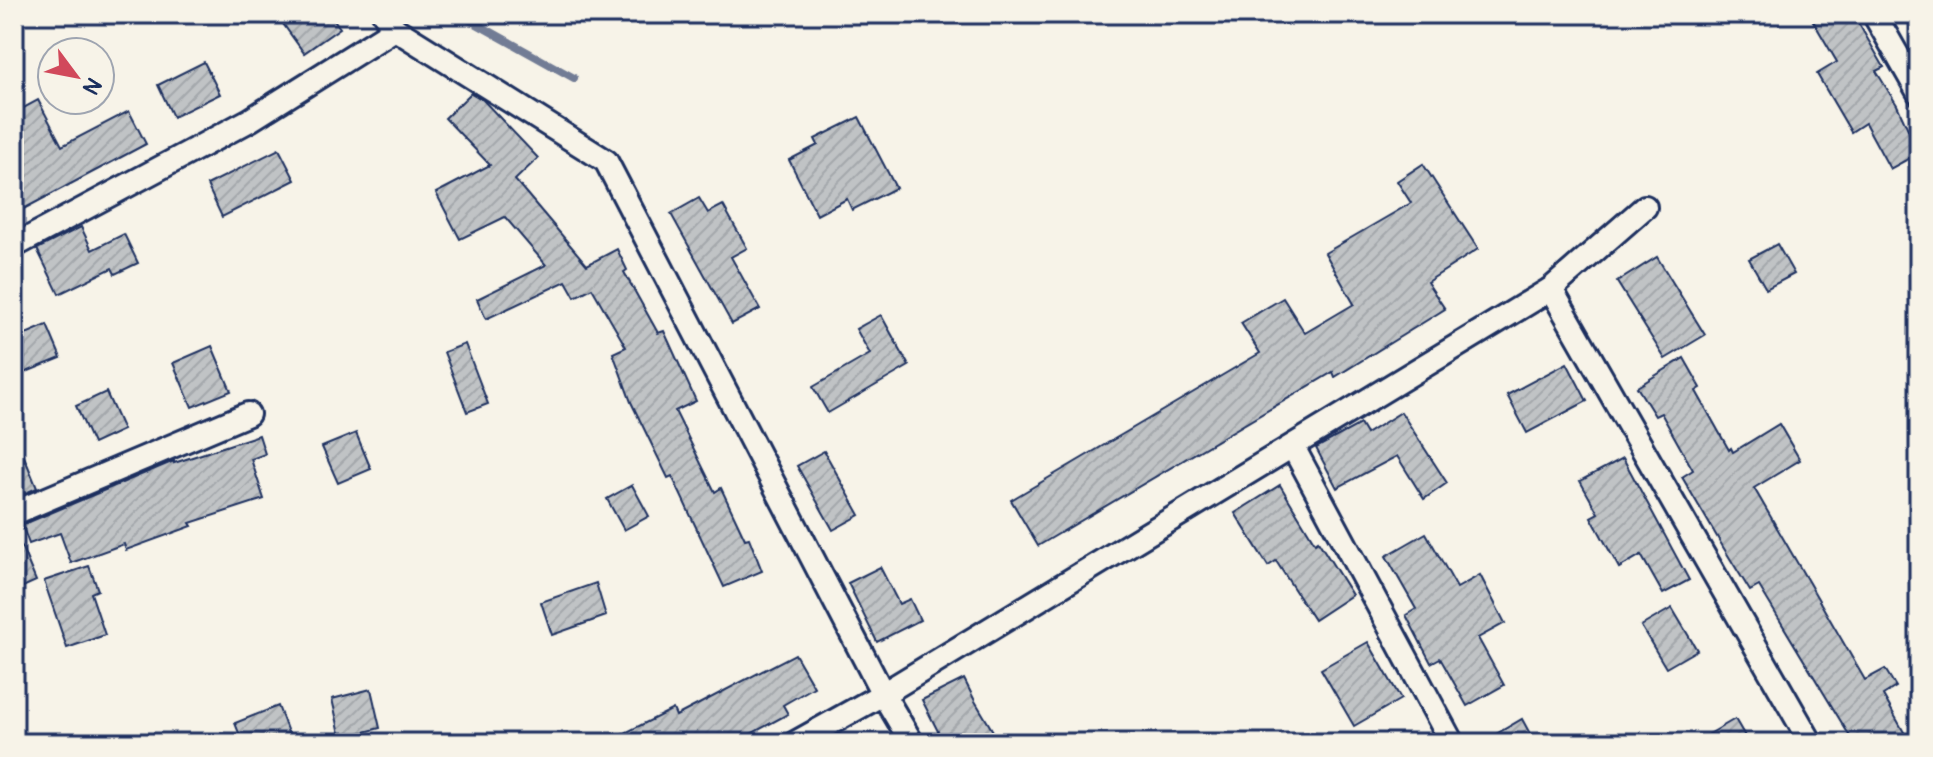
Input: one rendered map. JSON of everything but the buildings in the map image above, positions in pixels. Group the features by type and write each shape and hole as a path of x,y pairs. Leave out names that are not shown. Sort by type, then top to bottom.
{"street":[{"path":"1874,14 1919,93"},
{"path":"14,246 250,120 389,21 606,161 883,694 912,743"},
{"path":"795,743 883,694 1551,289 1645,207"},
{"path":"1551,289 1811,743"},
{"path":"14,513 248,414"},
{"path":"1293,447 1452,743"}],"waterway":[{"path":"459,14 574,78"}]}
